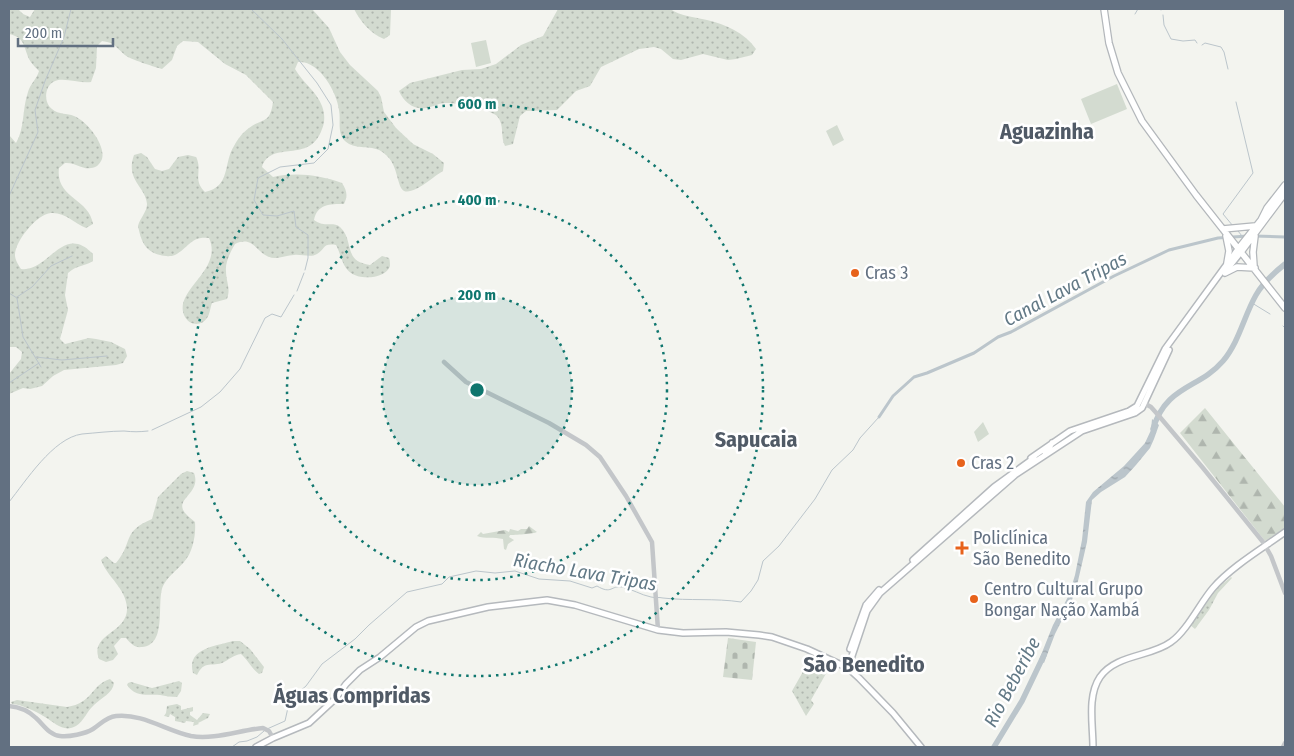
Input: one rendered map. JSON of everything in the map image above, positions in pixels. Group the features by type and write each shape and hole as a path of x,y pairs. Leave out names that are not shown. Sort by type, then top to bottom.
{"main road":[{"path":"1104,9 1113,57 1121,81 1151,135 1285,308"},
{"path":"847,668 867,611 880,593 1008,481 1050,451 1082,431 1134,413 1142,408 1142,403 1165,349 1227,264 1265,221 1268,212 1277,201 1285,186"},
{"path":"1255,268 1253,235 1267,208 1285,193"},
{"path":"1224,231 1244,228 1253,235"},
{"path":"1227,264 1229,238"},
{"path":"847,668 860,617 868,601 971,507 1034,454 1070,431 1134,408 1142,403 1168,351 1240,250"},
{"path":"1225,273 1237,268 1255,268"},
{"path":"1093,747 1092,701 1097,682 1106,670 1118,663 1170,642 1182,630 1213,587 1285,532"},
{"path":"256,747 309,723 336,699 346,684 360,670 380,657 416,627 428,621 488,607 547,600 567,603 658,630 689,634 732,632 772,637 807,649 847,668 870,688 922,747"}],"street":[{"path":"444,362 466,382 549,423 586,445 600,457 650,538 654,553 658,630"},
{"path":"1142,403 1159,416 1266,546 1285,593"},
{"path":"9,706 18,707 28,712 52,734 61,737 90,730 105,720 118,716 150,722 190,736 260,728 267,730 273,738"},
{"path":"1283,747 1285,743"}],"green space":[{"path":"9,9 18,9 30,17 35,9 312,9 329,28 340,52 350,65 378,91 384,112 396,128 413,144 433,154 444,163 443,171 418,188 404,191 391,161 384,153 376,149 351,145 344,140 340,129 338,103 331,86 326,78 313,66 298,62 295,69 317,96 322,106 324,115 323,126 316,140 309,146 273,154 262,167 273,177 308,175 342,183 346,194 344,204 329,205 321,208 314,220 321,224 338,225 347,238 352,255 361,263 370,265 382,256 389,258 390,266 388,270 378,276 360,277 348,270 336,245 326,246 315,255 292,255 275,258 269,257 248,242 242,242 235,244 227,260 226,271 229,292 227,299 212,303 209,315 205,321 199,324 190,322 185,317 183,307 185,298 210,261 212,250 209,238 198,239 171,256 163,256 147,248 142,240 138,226 147,204 146,198 132,171 134,155 141,153 147,157 155,169 162,171 169,169 178,157 188,155 196,157 199,166 198,179 201,188 205,192 213,189 223,180 231,153 237,141 247,130 268,117 273,102 246,75 225,64 198,42 183,41 177,46 172,60 162,69 131,58 114,45 102,41 97,46 96,68 91,82 57,80 50,85 46,96 52,109 74,116 90,128 101,147 102,159 95,167 85,168 65,163 59,168 59,178 62,186 85,208 93,224 86,228 61,214 51,213 45,215 33,223 23,236 16,249 15,257 21,269 31,268 39,264 64,246 73,243 82,246 93,254 93,261 68,273 65,295 68,310 60,339 65,344 89,338 111,342 125,349 127,356 123,363 116,365 64,370 53,376 42,386 30,389 23,388 9,394 9,374 21,359 22,352 16,347 9,347 9,135 16,143 21,131 28,92 39,71 29,59 21,41 9,34"},
{"path":"354,9 391,9 390,35 384,39 375,34 359,18"},
{"path":"558,9 670,9 683,15 728,27 746,38 756,49 752,55 736,59 728,60 703,54 681,60 673,59 661,49 654,47 639,49 601,67 590,86 576,91 557,110 526,111 520,116 513,144 505,146 501,123 493,113 472,106 450,103 420,108 407,103 401,95 399,91 410,83 462,70 481,69 496,64 521,45 543,36"},
{"path":"486,40 491,63 476,67 471,43"},
{"path":"1117,84 1127,109 1091,124 1081,99"},
{"path":"837,125 844,140 833,146 826,131"},
{"path":"1205,408 1285,507 1285,528 1265,541 1180,433"},
{"path":"983,422 989,434 978,442 974,432"},
{"path":"187,471 194,473 195,480 194,486 182,504 187,515 195,522 194,538 187,558 163,586 160,622 155,639 150,644 137,647 126,638 121,638 114,646 118,654 113,660 106,662 99,659 97,651 99,644 122,623 126,616 127,608 123,594 101,560 106,556 116,563 136,528 152,519 158,497 181,474"},
{"path":"529,526 537,532 510,535 509,537 514,540 508,544 506,550 504,549 503,539 477,536 481,532 483,534 505,530 509,532 510,529 518,531 527,529"},
{"path":"1231,577 1218,593 1209,610 1195,629 1190,625 1214,591"},
{"path":"728,638 756,642 752,680 723,677"},
{"path":"233,641 240,641 250,649 264,667 262,673 256,672 241,654 233,656 222,663 202,667 197,675 193,673 192,665 198,653"},
{"path":"813,654 832,663 811,700 814,704 806,716 792,691"},
{"path":"110,679 114,683 111,690 92,707 79,724 72,728 64,728 33,711 11,702 17,700 67,707 76,705 87,698 99,685"},
{"path":"179,681 182,683 181,691 177,697 138,694 127,685 131,682 152,688"},
{"path":"177,704 181,706 181,710 193,707 190,715 197,720 203,713 210,714 208,718 193,726 194,722 175,721 175,717 170,714 169,717 164,716 167,706"}],"water":[{"path":"1152,419 1159,425 1150,448 1125,477 1092,500 1087,542 1078,581 1072,600 1055,634 1044,663 1039,660 1053,625 1069,595 1075,575 1082,540 1086,502 1093,492 1124,466 1145,443 1151,430"}],"waterway":[{"path":"9,196 38,132 35,110 64,37 71,9"},
{"path":"251,9 282,39 317,83 331,105 333,125 328,149 314,163 280,167 258,178 254,200 263,215 277,216 294,211 296,227 308,235 308,258 305,270"},
{"path":"1135,14 1138,9"},
{"path":"1163,15 1164,25 1171,39 1195,40 1197,43"},
{"path":"1202,45 1205,43 1221,47 1228,69"},
{"path":"1233,226 1223,214 1253,173 1236,102"},
{"name":"Canal Lava Tripas","path":"1238,231 1242,236"},
{"name":"Canal Lava Tripas","path":"879,417 893,396 914,377 974,353 998,337 1011,332 1114,276 1169,250 1218,238 1248,236"},
{"name":"Canal Lava Tripas","path":"1254,236 1285,237"},
{"path":"17,297 32,287 51,266 72,256"},
{"name":"Rio Beberibe","path":"1153,429 1166,404 1184,389 1214,370 1229,354 1259,291 1269,278 1285,264"},
{"path":"297,291 304,273"},
{"path":"9,293 17,298 23,337 41,367"},
{"path":"152,430 201,407 220,392 240,369 265,318 272,314 281,317 294,295"},
{"path":"1252,303 1270,314"},
{"path":"36,357 62,360 107,356"},
{"path":"9,383 39,363"},
{"name":"Riacho Lava Tripas","path":"267,729 285,721 289,703 306,686 322,664 355,639 407,592 442,584 449,577 476,571 495,573 515,571 539,579 570,581 592,588 597,586 609,590 622,587 652,597 741,602 758,580 763,561 779,546 815,499 832,470 853,450 860,438 879,417"},
{"path":"9,502 41,462 61,443 71,437 82,434 148,431"},
{"name":"Rio Beberibe","path":"994,747 1022,701 1044,655"},
{"name":"Riacho Lava Tripas","path":"232,747 239,742 257,737 264,731"}],"place":[{"name":"Cras 3","path":"855,273"},
{"name":"Cras 2","path":"961,463"},
{"name":"Policlínica São Benedito","path":"962,548"},
{"name":"Centro Cultural Grupo Bongar Nação Xambá","path":"974,599"}],"district":[{"name":"Aguazinha","path":"1047,131"},
{"name":"Sapucaia","path":"756,439"},
{"name":"São Benedito","path":"864,664"},
{"name":"Águas Compridas","path":"352,695"}]}
